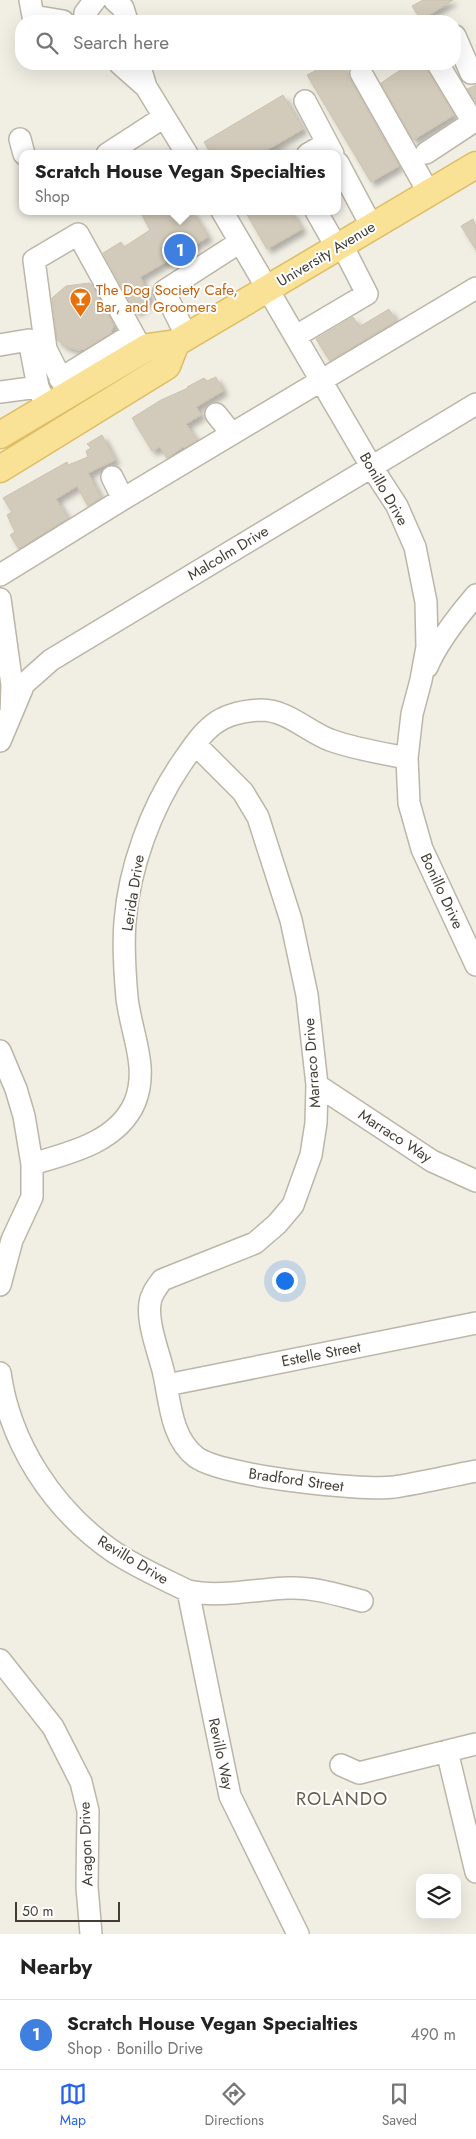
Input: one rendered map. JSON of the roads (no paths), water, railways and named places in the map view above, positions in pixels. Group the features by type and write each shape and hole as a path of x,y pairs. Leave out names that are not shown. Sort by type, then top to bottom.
{"main road":[{"name":"University Avenue","path":"0,435 54,392 138,342 148,347 182,340 476,165"},
{"path":"0,469 167,366 182,340"}],"street":[{"path":"30,0 33,15"},
{"path":"84,15 95,0"},
{"path":"114,0 124,8 126,15"},
{"path":"461,50 471,73 476,72"},
{"path":"127,70 146,87"},
{"path":"141,70 146,87 184,150"},
{"path":"426,153 474,121 442,70"},
{"path":"361,72 429,193"},
{"path":"305,101 330,148"},
{"path":"113,150 164,118"},
{"path":"341,169 372,227"},
{"name":"Bonillo Drive","path":"224,215 371,466 397,506 414,547 426,602 427,647 412,714 407,758 409,803 422,848 476,965"},
{"path":"296,336 367,294 340,246 319,215"},
{"path":"54,392 34,260 78,234 138,342"},
{"path":"182,340 164,292 240,242"},
{"path":"0,575 123,499 476,288"},
{"path":"0,345 29,340 54,392"},
{"path":"0,392 54,392"},
{"name":"Malcolm Drive","path":"0,741 5,719 24,684 51,660 476,404"},
{"path":"216,414 232,434"},
{"path":"112,477 123,499"},
{"path":"421,680 432,656 464,608 476,595"},
{"path":"0,599 12,685 5,719"},
{"name":"Lerida Drive","path":"32,1164 76,1151 103,1138 123,1122 134,1104 139,1090 140,1058 128,999 125,922 136,859 152,817 170,780 213,722 233,714 263,710 286,715 328,739 351,747 407,758"},
{"name":"Marraco Drive","path":"167,1385 150,1315 150,1302 154,1292 162,1280 255,1243 277,1224 293,1205 311,1155 316,1123 317,1085 306,995 291,920 258,817 243,792 195,744"},
{"path":"0,1051 16,1089 24,1116 32,1164 32,1197 12,1240 0,1285"},
{"name":"Marraco Way","path":"317,1085 432,1161 476,1181"},
{"name":"Estelle Street","path":"167,1385 476,1323"},
{"name":"Revillo Drive","path":"0,1373 6,1402 22,1446 33,1466 60,1504 92,1536 130,1562 188,1591 217,1594 291,1588 314,1589 362,1601"},
{"name":"Bradford Street","path":"167,1385 172,1417 182,1440 196,1456 210,1464 231,1471 350,1487 393,1487 476,1471"},
{"name":"Revillo Way","path":"188,1591 230,1796 298,1934"},
{"name":"Aragon Drive","path":"0,1660 53,1728 82,1782 88,1811 87,1887 91,1934"},
{"path":"341,1765 358,1773 476,1744"},
{"path":"447,1751 476,1872"}],"place":[{"name":"Scratch House Vegan Specialties","path":"180,250"},
{"name":"The Dog Society Cafe, Bar, and Groomers","path":"80,318"}],"district":[{"name":"ROLANDO","path":"342,1799"}]}
